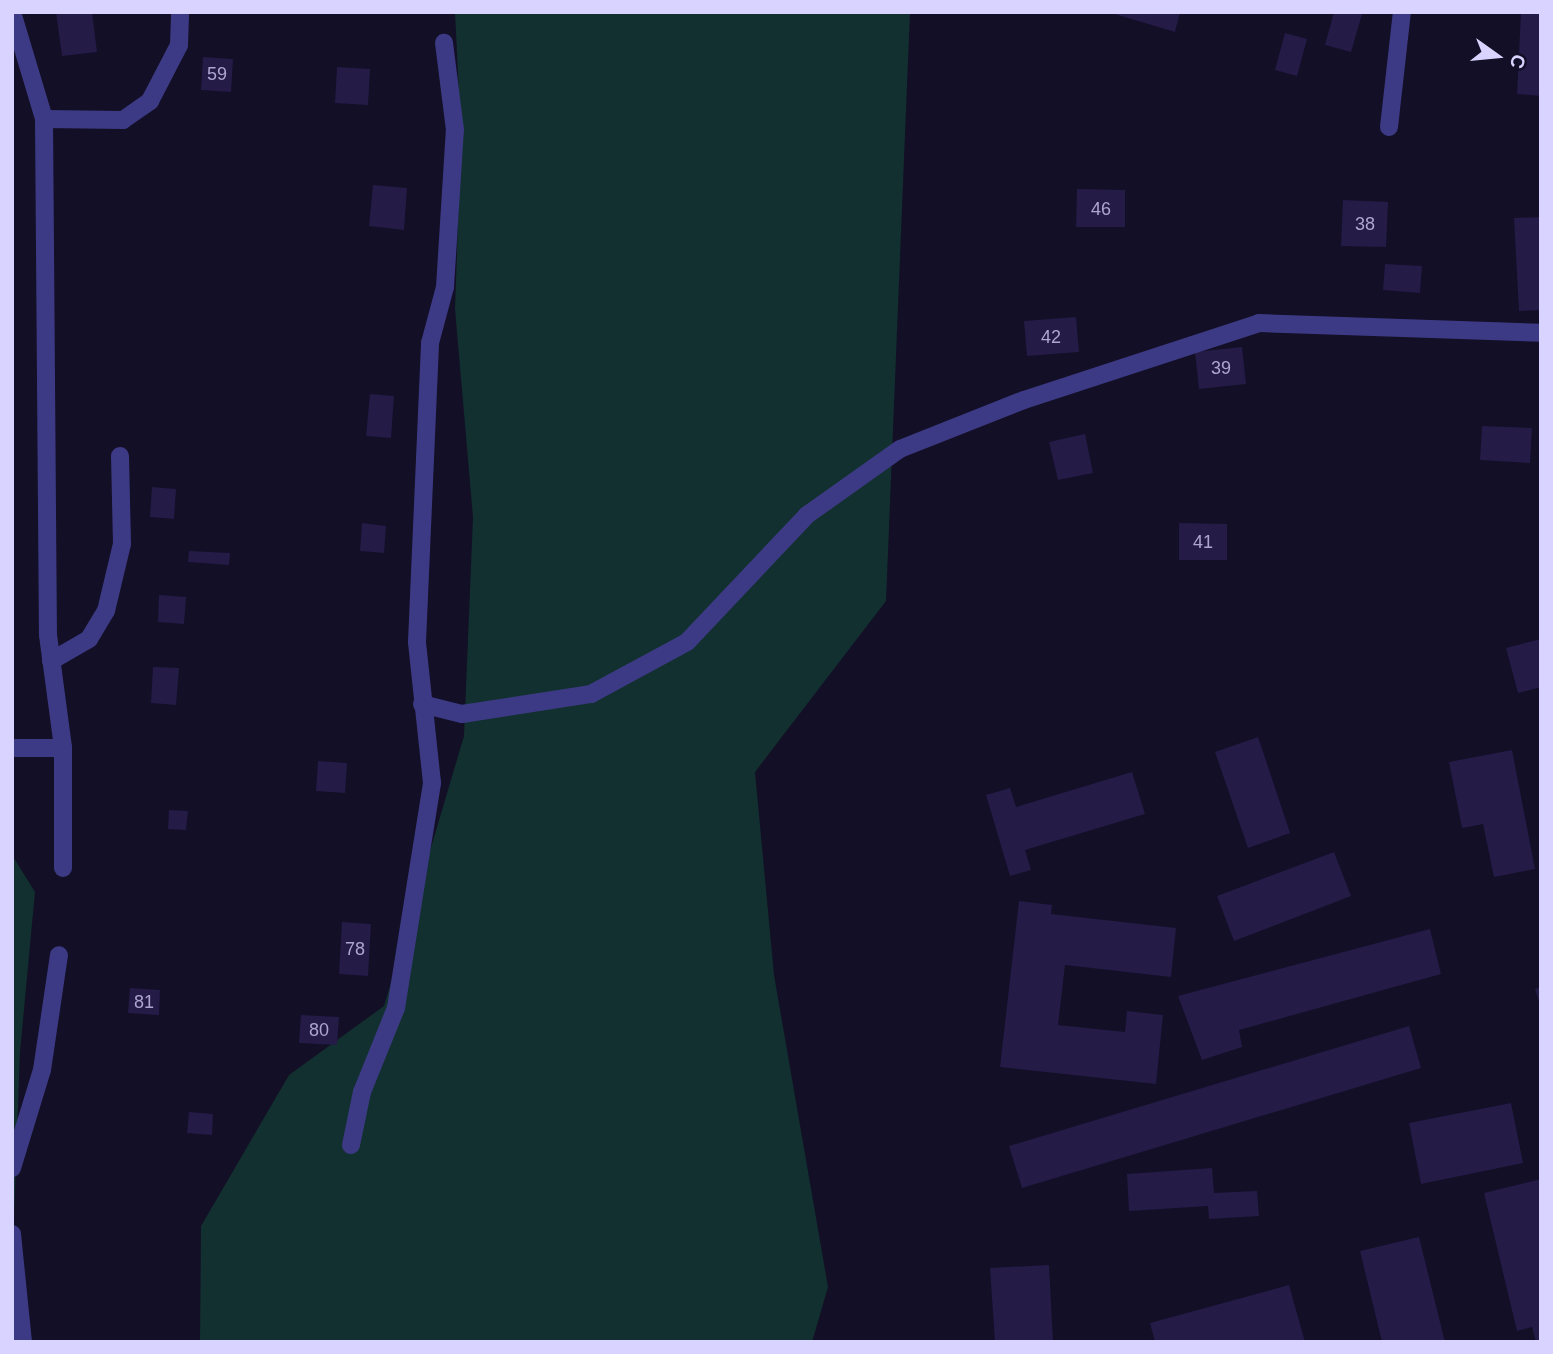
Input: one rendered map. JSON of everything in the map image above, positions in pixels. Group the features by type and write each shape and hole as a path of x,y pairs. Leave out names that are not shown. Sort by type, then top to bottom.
{"street":[{"path":"12,12 44,119 48,635 63,748 64,868"},
{"path":"44,119 123,120 150,101 179,45 180,12"},
{"path":"1389,127 1402,12"},
{"path":"351,1145 362,1092 396,1008 432,783 417,642 430,343 445,287 455,130 444,43"},
{"path":"422,704 462,714 591,694 687,642 807,515 900,449 1037,396 1259,323 1541,333"},
{"path":"51,661 89,639 106,611 122,544 120,456"},
{"path":"12,748 63,748"},
{"path":"12,1168 42,1070 59,955"},
{"path":"12,1234 23,1342"}],"green space":[{"path":"455,12 910,12 886,601 755,772 774,975 828,1287 812,1342 200,1342 201,1226 289,1075 384,1006 464,736 473,517 455,309 461,136"},
{"path":"12,855 35,892 20,1052 12,1276"}],"building":[{"path":"56,12 92,12 97,52 62,56"},
{"path":"1108,12 1180,12 1175,32"},
{"path":"1334,12 1362,14 1351,52 1325,45"},
{"path":"1521,12 1541,12 1541,96 1517,94"},
{"path":"1285,33 1307,39 1297,76 1275,70"},
{"path":"203,57 233,59 231,92 201,90"},
{"path":"337,67 370,69 368,105 335,103"},
{"path":"373,185 407,188 404,230 369,226"},
{"path":"1077,189 1125,190 1125,227 1076,227"},
{"path":"1343,200 1388,202 1386,247 1341,246"},
{"path":"1541,217 1541,310 1519,311 1514,218"},
{"path":"1385,264 1422,266 1420,293 1383,290"},
{"path":"1076,317 1079,352 1027,356 1024,321"},
{"path":"1242,347 1246,384 1199,389 1195,352"},
{"path":"370,394 394,396 391,438 366,436"},
{"path":"1482,426 1532,428 1530,463 1480,460"},
{"path":"1085,434 1093,473 1058,480 1049,442"},
{"path":"152,487 176,489 174,519 150,517"},
{"path":"362,523 386,526 384,553 360,551"},
{"path":"1179,523 1227,524 1227,560 1179,560"},
{"path":"189,551 230,553 229,565 188,562"},
{"path":"159,595 186,597 184,624 158,622"},
{"path":"1541,639 1541,687 1518,693 1506,648"},
{"path":"153,667 179,668 176,705 151,703"},
{"path":"1258,737 1290,833 1248,848 1215,752"},
{"path":"1512,750 1535,869 1494,877 1483,824 1462,828 1449,762"},
{"path":"318,761 347,763 345,793 316,791"},
{"path":"1132,772 1145,814 1025,850 1031,870 1010,876 986,795 1010,788 1016,807"},
{"path":"169,810 188,811 186,830 168,829"},
{"path":"1334,852 1351,896 1234,941 1217,896"},
{"path":"1019,901 1052,905 1051,914 1176,928 1171,977 1065,965 1058,1025 1125,1032 1127,1011 1163,1015 1156,1084 1000,1067"},
{"path":"342,922 371,924 368,976 339,974"},
{"path":"1430,929 1441,974 1239,1030 1242,1047 1202,1060 1178,996"},
{"path":"1541,987 1541,1005 1540,1005 1535,989"},
{"path":"130,988 160,990 159,1015 128,1013"},
{"path":"301,1015 339,1017 337,1045 299,1043"},
{"path":"1409,1026 1421,1068 1022,1188 1009,1146"},
{"path":"1511,1103 1523,1163 1421,1184 1409,1123"},
{"path":"189,1112 213,1114 212,1135 187,1133"},
{"path":"1212,1168 1214,1193 1257,1191 1259,1216 1209,1219 1208,1206 1129,1211 1127,1174"},
{"path":"1541,1179 1541,1342 1536,1342 1532,1327 1517,1331 1484,1193"},
{"path":"1419,1237 1445,1342 1382,1342 1360,1251"},
{"path":"1049,1265 1053,1342 995,1342 990,1268"},
{"path":"1289,1285 1305,1342 1155,1342 1150,1323"}]}
